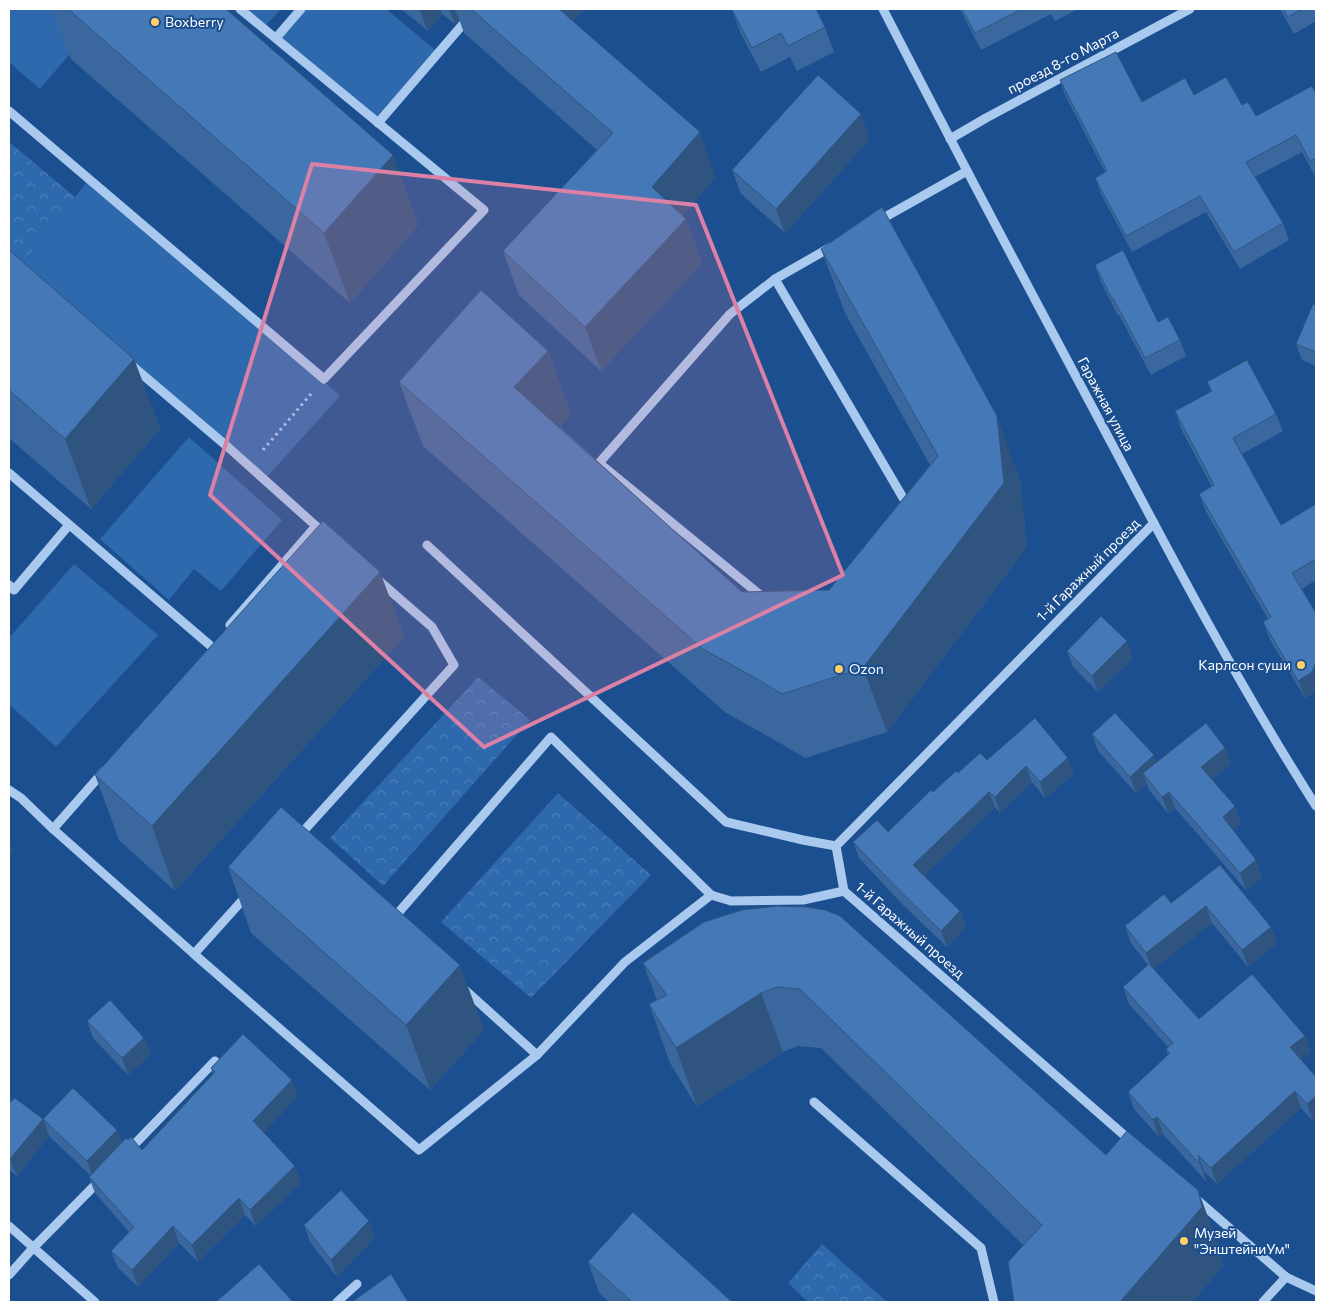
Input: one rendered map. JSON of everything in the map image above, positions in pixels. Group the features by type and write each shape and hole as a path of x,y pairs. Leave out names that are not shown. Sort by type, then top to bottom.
{"street":[{"path":"9,111 324,379 484,210 240,9"},
{"path":"276,38 300,9"},
{"path":"378,123 476,9"},
{"name":"Гаражная улица","path":"883,9 1193,596 1264,722 1316,806"},
{"name":"проезд 8-го Марта","path":"950,139 1185,10"},
{"path":"870,225 967,171"},
{"path":"775,607 599,463 730,314 775,279 836,245"},
{"path":"775,279 914,515"},
{"path":"123,358 176,402 330,539"},
{"path":"9,473 209,650 218,639"},
{"name":"1-й Гаражный проезд","path":"1136,1146 844,891 836,846 1154,523"},
{"path":"9,585 14,590 69,525"},
{"path":"225,632 316,526"},
{"path":"427,545 726,822 836,846"},
{"path":"298,842 454,665 432,627 374,577"},
{"path":"398,929 387,919 551,737 711,895 731,901 803,900 844,891"},
{"path":"53,829 111,762"},
{"path":"1311,797 1316,787"},
{"path":"9,790 21,798 53,829 194,954 419,1150 537,1055 625,962 711,895"},
{"path":"194,954 252,888"},
{"path":"456,982 537,1055"},
{"path":"121,1158 215,1061"},
{"path":"814,1102 981,1248 994,1302"},
{"path":"9,1275 108,1172"},
{"path":"1188,1192 1286,1277 1316,1290"},
{"path":"9,1226 95,1302"},
{"path":"1263,1302 1286,1277"},
{"path":"337,1302 357,1284"}],"path":[{"path":"249,466 324,379"}],"highlighted area":[{"path":"312,164 696,205 843,575 484,747 210,495"}],"green space":[{"path":"9,9 108,9 40,89 9,62"},
{"path":"246,9 281,9 266,25"},
{"path":"301,9 386,9 439,53 378,123 276,38"},
{"path":"9,142 75,197 18,271 9,263"},
{"path":"89,179 252,317 340,396 265,479 18,271"},
{"path":"189,437 282,520 221,591 194,569 169,600 100,539"},
{"path":"74,564 158,635 56,747 9,704 9,638"},
{"path":"478,677 530,720 383,886 330,838"},
{"path":"558,793 651,875 531,998 441,922"},
{"path":"822,1244 887,1302 808,1302 788,1283"}],"building":[{"path":"68,9 226,9 393,155 324,233"},
{"path":"471,9 559,9 700,132 652,187 686,219 585,327 503,251 613,133"},
{"path":"733,9 816,9 825,27 788,46 781,33 752,48"},
{"path":"962,9 1022,9 975,33"},
{"path":"1283,9 1302,9 1288,17"},
{"path":"1116,52 1142,102 1185,78 1194,95 1226,77 1242,105 1248,102 1256,116 1312,86 1316,94 1316,158 1310,161 1296,135 1246,162 1283,223 1234,252 1200,196 1126,236 1095,178 1107,171 1060,80"},
{"path":"818,75 861,114 776,209 732,170"},
{"path":"882,207 997,416 1004,483 863,668 782,694 703,649 399,382 481,290 548,351 514,387 742,592 829,590 938,456 821,249"},
{"path":"9,250 134,359 65,439 9,390"},
{"path":"1123,250 1158,322 1168,317 1180,340 1145,358 1095,265"},
{"path":"1313,304 1316,306 1316,352 1296,344"},
{"path":"1247,360 1276,414 1233,438 1281,525 1316,504 1316,559 1292,573 1316,613 1316,662 1312,672 1298,681 1263,622 1271,617 1199,494 1214,485 1175,411 1212,391 1207,382"},
{"path":"323,521 380,572 152,826 95,775"},
{"path":"1101,616 1127,641 1092,676 1067,651"},
{"path":"1115,713 1154,755 1130,777 1092,734"},
{"path":"1035,718 1068,758 1040,782 1026,766 995,797 989,792 913,865 960,911 941,931 853,842 877,820 888,832 931,790 933,792 980,753 987,760"},
{"path":"1206,723 1225,748 1201,767 1235,806 1223,817 1256,860 1240,873 1169,792 1162,797 1143,773"},
{"path":"281,807 460,965 406,1025 228,867"},
{"path":"1220,865 1271,927 1242,950 1206,906 1146,953 1125,926 1164,894 1171,903"},
{"path":"777,906 807,907 825,910 840,916 1106,1155 1127,1131 1198,1190 1202,1207 1120,1302 1014,1302 1008,1262 1042,1225 800,989 777,987 761,993 676,1048 649,1004 667,995 643,963 704,922 742,910"},
{"path":"1149,964 1199,1019 1252,974 1305,1036 1290,1047 1316,1077 1316,1096 1307,1104 1295,1091 1211,1168 1198,1155 1200,1164 1157,1117 1153,1120 1128,1092 1170,1053 1166,1049 1173,1043 1123,987"},
{"path":"110,1000 144,1038 122,1058 87,1021"},
{"path":"243,1034 292,1080 253,1121 295,1166 250,1210 239,1198 192,1245 173,1226 132,1270 111,1251 134,1227 89,1177 126,1138 128,1140 131,1137 142,1150 215,1072 211,1068"},
{"path":"73,1088 117,1130 87,1161 43,1119"},
{"path":"15,1098 43,1119 10,1159 9,1103"},
{"path":"341,1190 369,1221 331,1260 304,1225"},
{"path":"633,1212 732,1302 632,1302 588,1262"},
{"path":"259,1264 292,1301 216,1302"},
{"path":"391,1274 408,1302 352,1302"}],"place":[{"name":"Boxberry","path":"155,22"},
{"name":"Карлсон суши","path":"1301,665"},
{"name":"Ozon","path":"839,669"},
{"name":"Музей \"ЭнштейниУм\"","path":"1184,1241"}]}
